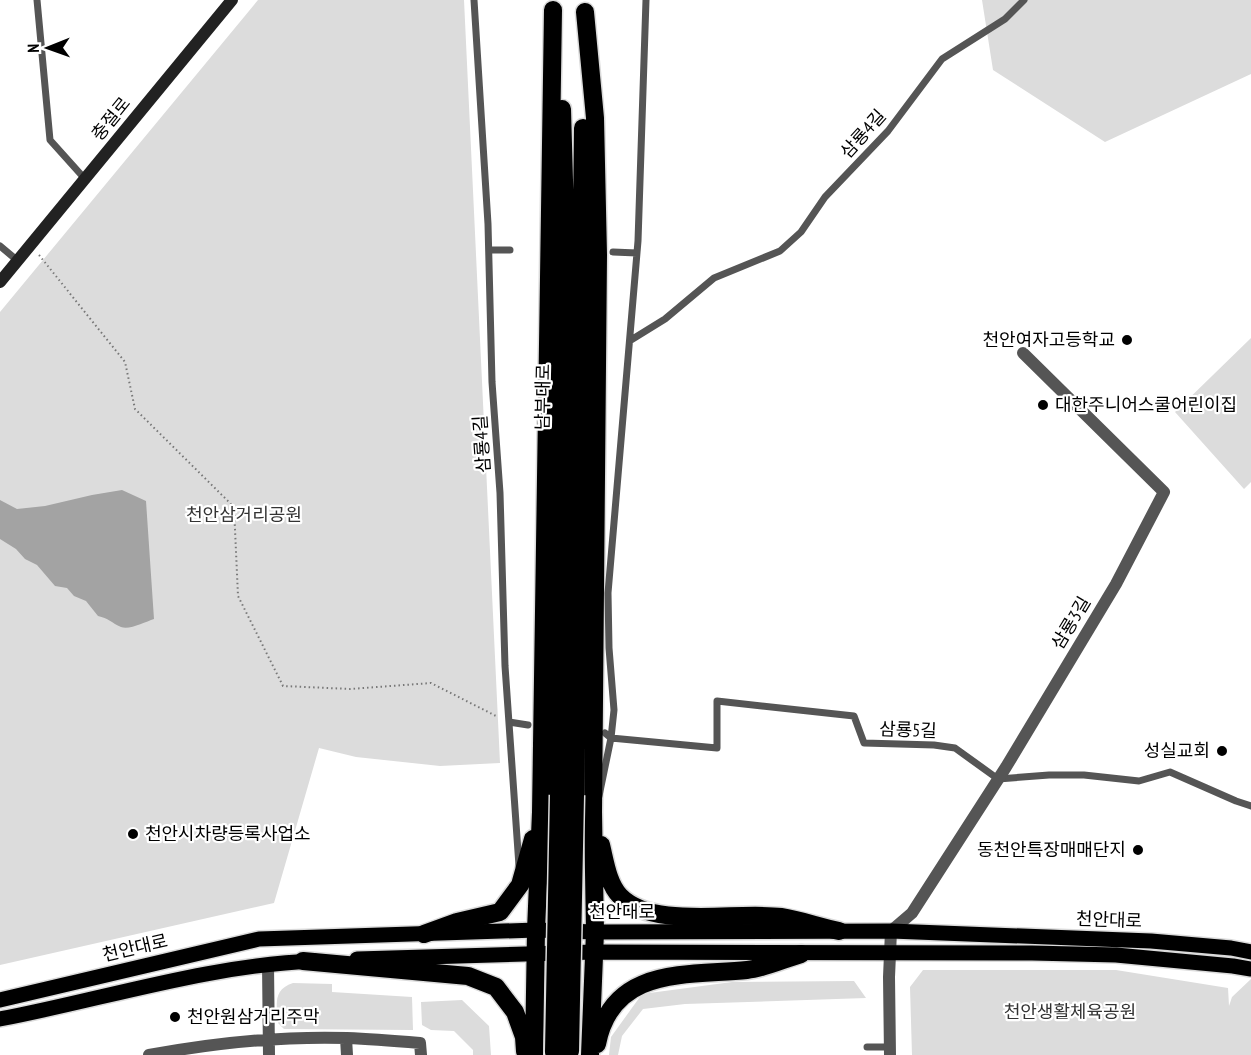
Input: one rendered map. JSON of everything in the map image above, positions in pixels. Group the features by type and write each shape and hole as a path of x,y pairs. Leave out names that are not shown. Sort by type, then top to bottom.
{"highway":[{"name":"남부대로","path":"553,5 563,116 565,216 567,795"},
{"path":"531,1050 541,812 553,5"},
{"name":"남부대로","path":"567,795 585,6"},
{"path":"585,6 595,118 598,255 593,812 595,932 592,1053"},
{"path":"562,1053 567,795"},
{"path":"424,934 457,922 500,912 520,885 541,812"},
{"path":"593,812 608,872 618,895 635,908 668,916 780,917 839,931"},
{"path":"592,1053 607,1013 629,990 669,975 751,970 801,954"},
{"path":"303,961 468,976 496,987 515,1012 531,1050"},
{"path":"531,1050 542,1028 551,1021 567,1021 580,1028 592,1053"}],"main road":[{"name":"천안대로","path":"0,1000 259,939 536,930 595,932 891,931 1151,941 1251,952"},
{"name":"천안대로","path":"0,1019 232,968 303,961 594,952 801,954 890,952 1116,955 1251,969"}],"street":[{"name":"충절로","path":"0,282 232,0"},
{"name":"삼룡3길","path":"891,931 912,913 998,779 1116,584 1164,492 1023,353"},
{"path":"890,1051 891,931"},
{"path":"268,964 269,1055"},
{"path":"346,1038 347,1055"},
{"path":"149,1055 268,1039 346,1038 420,1043 421,1055"}],"lane":[{"path":"37,0 50,140 85,179"},
{"name":"삼룡4길","path":"474,0 489,250 492,382 500,493 505,666 520,885"},
{"path":"593,812 602,787 614,710 609,648 608,593 637,253 646,0"},
{"name":"삼룡4길","path":"631,340 665,319 714,278 780,251 801,232 825,197 888,131 942,59 1005,19 1024,0"},
{"path":"0,246 18,261"},
{"path":"489,250 510,250"},
{"path":"613,252 637,253"},
{"name":"삼룡5길","path":"611,738 717,748 717,701 854,716 864,743 934,745 955,748 998,779"},
{"path":"509,722 528,725"},
{"path":"605,733 611,738"},
{"path":"998,779 1084,775 1138,781 1170,772 1251,806"},
{"path":"867,1047 890,1051"}],"path":[{"path":"31,245 125,362 135,409 234,507 238,596 283,686 350,689 431,682 509,722"}],"green space":[{"name":"천안삼거리공원","path":"258,0 464,0 500,763 440,766 356,757 319,748 274,903 0,965 0,312"},
{"path":"982,0 1251,0 1251,74 1105,142 993,70"},
{"path":"1251,338 1251,482 1244,489 1175,412"},
{"name":"천안생활체육공원","path":"923,970 1116,970 1228,988 1229,1006 1232,997 1251,979 1251,1055 912,1055 910,987"},
{"path":"854,981 866,998 685,1004 643,1009 622,1036 618,1055 609,1055 611,1037 642,994 732,982"},
{"path":"293,983 332,984 332,992 412,997 413,1030 284,1029 278,1023 277,999 286,986"},
{"path":"462,1000 489,1026 491,1055 473,1055 473,1050 454,1031 431,1030 422,1025 421,1002"}],"shaded area":[{"path":"122,490 146,501 154,619 125,628 98,616 86,601 74,596 67,588 55,586 37,565 25,559 16,549 0,539 0,500 17,509 45,506"}],"place":[{"name":"천안여자고등학교","path":"1127,340"},
{"name":"대한주니어스쿨어린이집","path":"1043,405"},
{"name":"성실교회","path":"1222,751"},
{"name":"천안시차량등록사업소","path":"133,834"},
{"name":"동천안특장매매단지","path":"1138,850"},
{"name":"천안원삼거리주막","path":"175,1017"}]}
